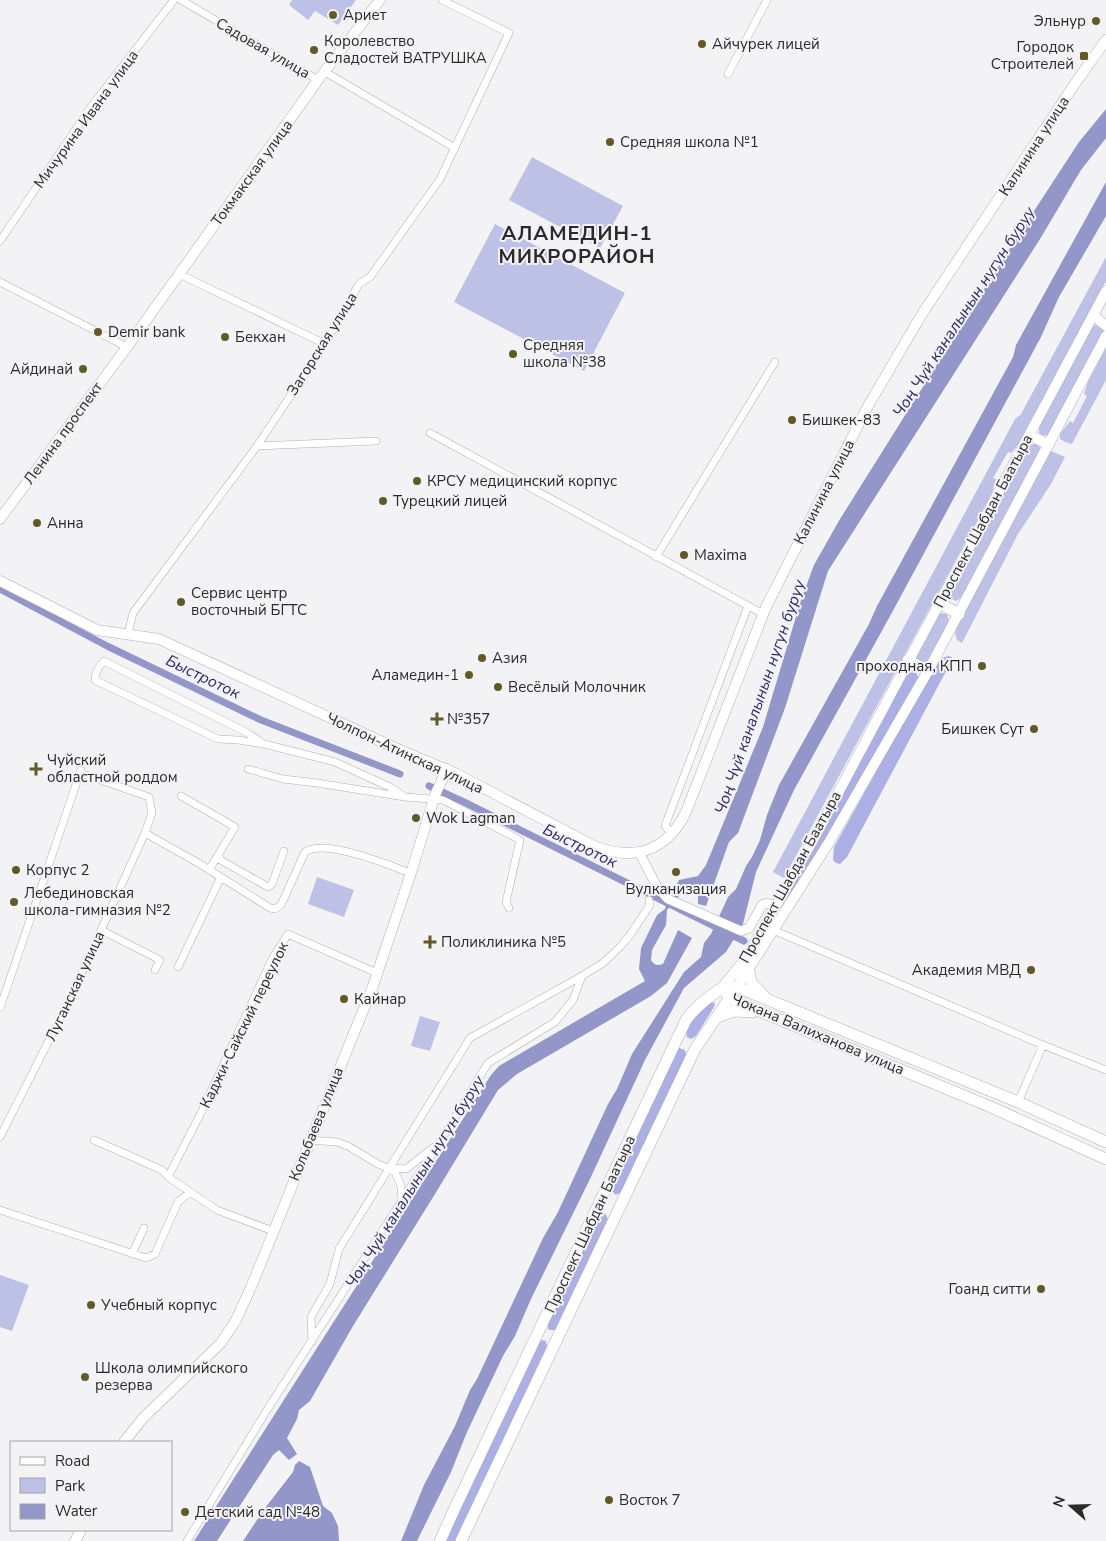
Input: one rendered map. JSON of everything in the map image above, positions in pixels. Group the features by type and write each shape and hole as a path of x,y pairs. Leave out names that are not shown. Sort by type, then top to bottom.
{"main road":[{"name":"Токмакская улица","path":"127,347 318,80 380,0"},
{"name":"Калинина улица","path":"639,852 657,846 673,834 686,812 763,614 868,406 922,314 1106,40"},
{"name":"Проспект Шабдан Баатыра","path":"440,1541 676,1040 693,1010 707,997 722,988 746,957 776,906 1106,291"},
{"path":"1093,315 1106,326"},
{"name":"Проспект Шабдан Баатыра","path":"461,1541 695,1049 730,999 828,844 928,671 1106,336"},
{"name":"Ленина проспект","path":"0,519 127,347"},
{"path":"1030,435 1049,445"},
{"name":"Чолпон-Атинская улица","path":"0,581 92,627 159,639 400,750 447,769 594,846 614,852 639,852"},
{"path":"939,603 959,614"},
{"path":"908,660 928,671"},
{"name":"Кольбаева улица","path":"125,1441 143,1418 221,1343 236,1320 252,1285 377,973 411,873 434,797 447,769"},
{"path":"748,969 754,987 769,1001"},
{"name":"Чокана Валиханова улица","path":"722,988 737,987 1018,1102 1106,1142"},
{"name":"Чокана Валиханова улица","path":"722,988 730,999 1106,1158"},
{"path":"707,997 718,1001 716,1017"},
{"path":"716,1017 734,1011 763,1013"},
{"path":"676,1040 695,1049"},
{"path":"601,1202 618,1210"},
{"path":"539,1332 556,1340"}],"street":[{"name":"Мичурина Ивана улица","path":"0,241 90,107 174,0"},
{"name":"Садовая улица","path":"182,0 318,80"},
{"name":"Загорская улица","path":"128,634 132,613 257,446 325,344 358,284 370,277 440,179 509,33 442,0"},
{"path":"728,74 767,0"},
{"path":"325,72 455,148"},
{"path":"180,274 325,344"},
{"path":"0,282 127,347"},
{"path":"656,557 775,362"},
{"path":"430,433 763,614"},
{"path":"257,446 376,441"},
{"path":"673,834 664,826 748,606"},
{"path":"264,744 246,732 104,661 100,665 95,680 218,739 264,744 335,762 406,797"},
{"path":"248,770 284,779 406,797 434,797 520,840 506,902 509,908"},
{"name":"Луганская улица","path":"0,1008 80,772 149,797 152,813 145,833 69,1001 0,1137"},
{"path":"181,796 235,827 209,870"},
{"path":"145,833 270,908 275,909 281,904 305,852 310,848 333,848 346,851 411,873"},
{"path":"217,858 268,887 272,884 284,851"},
{"path":"639,852 657,887 668,899 741,931 749,928 762,905 766,903 776,906"},
{"path":"178,967 221,878"},
{"path":"312,1342 311,1317 330,1284 339,1249 470,1038 602,963 625,941 650,905 649,900"},
{"path":"101,930 160,960 155,970"},
{"path":"773,930 1106,1070"},
{"name":"Каджи-Сайский переулок","path":"168,1177 202,1111 272,959 288,934 377,973"},
{"path":"187,1541 266,1410 312,1342 488,1063 555,1022 573,1000 582,976"},
{"path":"1018,1102 1043,1045"},
{"path":"94,1140 162,1170 168,1177 217,1210 273,1231"},
{"path":"309,1140 336,1142 348,1146 378,1164 390,1168 406,1169 438,1144"},
{"path":"390,1168 396,1172 401,1186 402,1201"},
{"path":"0,1210 146,1258 155,1254 178,1202 190,1192"},
{"path":"132,1254 144,1228"}],"green space":[{"name":"Ариет","path":"292,0 356,0 338,25 315,11 308,20 289,5"},
{"path":"532,157 623,206 600,248 509,200"},
{"path":"495,224 625,293 584,371 454,302"},
{"path":"1106,257 1106,281 1023,439 1011,453 1008,452 993,478 996,479 992,493 784,878 773,872 1015,419 1021,414"},
{"path":"1096,325 1103,330 1103,333 1048,435 1043,436 1039,433 1039,427 1091,327"},
{"path":"1106,348 1106,380 1072,444 1065,442 1060,439 1060,434 1070,421 1073,423 1087,396 1084,394 1088,381"},
{"path":"1030,444 1037,444 1042,449 961,598 956,601 951,599 950,591"},
{"path":"1051,451 1065,457 1051,484 1018,534 962,643 957,640 955,634 957,626"},
{"path":"939,613 947,614 949,621 928,662 922,663 915,657"},
{"path":"317,877 354,890 344,917 308,904"},
{"path":"420,1016 440,1022 430,1051 411,1046"},
{"path":"0,1275 29,1285 12,1331 0,1327"}],"shaded area":[{"path":"948,656 952,657 952,660 847,857 840,864 836,863 833,860 834,847 939,659"},
{"path":"915,671 919,678 845,809 789,897 787,896 907,672"},
{"path":"710,1002 715,1003 714,1007 696,1036 691,1039 687,1037 686,1031 694,1018"},
{"path":"679,1048 685,1050 686,1055 622,1192 616,1195 611,1190"},
{"path":"605,1213 608,1219 557,1328 550,1330 548,1329 548,1323 599,1216"},
{"path":"541,1340 546,1341 547,1346 456,1541 445,1541"}],"water":[{"path":"1106,109 1106,138 1081,170 1040,239 828,571 785,708 738,833 729,842 706,906 698,904 698,889 692,886 685,889 667,910 666,925 652,950 651,960 653,963 657,965 663,964 678,930 692,938 667,983 651,996 517,1074 498,1090 353,1326 310,1401 299,1410 297,1419 287,1438 297,1454 289,1460 279,1450 273,1455 217,1541 194,1541 491,1075 499,1066 645,981 639,969 641,948 657,915 665,909 679,880 698,876 706,865 763,727 801,600 814,565 840,519 1017,237 1079,142"},
{"path":"1106,182 1106,216 1059,297 1041,337 794,790 756,872 743,924 726,952 684,988 645,1060 515,1336 503,1356 467,1432 451,1472 417,1541 401,1541 424,1485 455,1426 470,1390 477,1379 543,1238 558,1212 632,1054 684,972 701,957 704,943 711,934 728,897 736,889 760,840 767,815 779,785 869,624 877,606 1013,357 1016,345"},
{"path":"299,1461 310,1467 323,1506 332,1513 338,1526 339,1541 243,1541 265,1508 293,1472 295,1465"}],"waterway":[{"name":"Быстроток","path":"0,589 107,646 261,720 400,774"},
{"name":"Быстроток","path":"429,786 744,941"},
{"name":"Чоң Чүй каналынын нугун буруу","path":"665,903 667,908"}],"place":[{"name":"Ариет","path":"333,15"},
{"name":"Эльнур","path":"1096,21"},
{"name":"Айчурек лицей","path":"702,44"},
{"name":"Королевство Сладостей ВАТРУШКА","path":"314,50"},
{"name":"Городок Строителей","path":"1084,56"},
{"name":"Средняя школа №1","path":"610,142"},
{"name":"Demir bank","path":"98,332"},
{"name":"Бекхан","path":"225,337"},
{"name":"Средняя школа №38","path":"513,354"},
{"name":"Айдинай","path":"83,369"},
{"name":"Бишкек-83","path":"792,420"},
{"name":"КРСУ медицинский корпус","path":"417,481"},
{"name":"Турецкий лицей","path":"383,501"},
{"name":"Анна","path":"37,523"},
{"name":"Maxima","path":"684,555"},
{"name":"Сервис центр восточный БГТС","path":"181,602"},
{"name":"Азия","path":"482,658"},
{"name":"проходная, КПП","path":"982,666"},
{"name":"Аламедин-1","path":"469,675"},
{"name":"Весёлый Молочник","path":"498,687"},
{"name":"№357","path":"437,719"},
{"name":"Бишкек Сут","path":"1034,729"},
{"name":"Чуйский областной роддом","path":"36,769"},
{"name":"Wok Lagman","path":"416,818"},
{"name":"Корпус 2","path":"16,870"},
{"name":"Вулканизация","path":"676,872"},
{"name":"Лебединовская школа-гимназия №2","path":"14,902"},
{"name":"Поликлиника №5","path":"430,942"},
{"name":"Академия МВД","path":"1031,970"},
{"name":"Кайнар","path":"344,999"},
{"name":"Гоанд ситти","path":"1041,1289"},
{"name":"Учебный корпус","path":"91,1305"},
{"name":"Школа олимпийского резерва","path":"85,1377"},
{"name":"Восток 7","path":"609,1500"},
{"name":"Детский сад №48","path":"185,1512"}],"district":[{"name":"АЛАМЕДИН-1 МИКРОРАЙОН","path":"577,244"}]}
